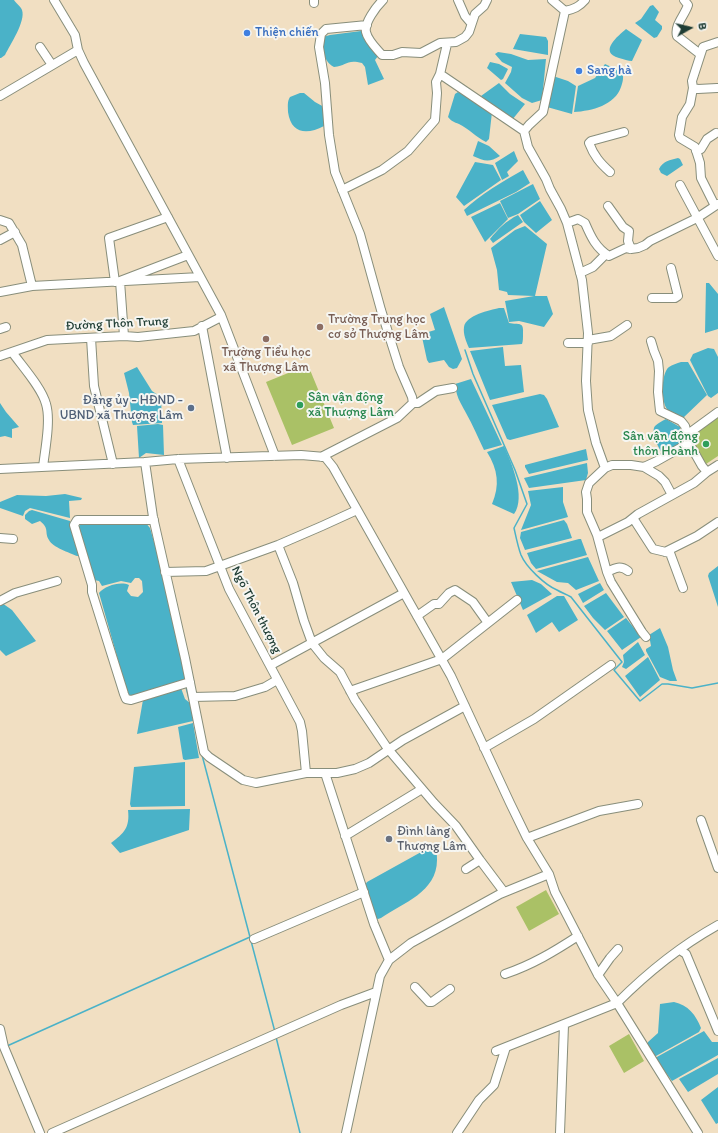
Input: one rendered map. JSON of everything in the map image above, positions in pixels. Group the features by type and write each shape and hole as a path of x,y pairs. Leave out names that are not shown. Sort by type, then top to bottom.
{"street":[{"path":"54,0 75,35 78,50 222,317 275,456"},
{"path":"383,0 374,10 367,25 366,32 374,46 382,55 393,55 402,52 421,53 440,43 447,44 456,42 465,37 469,32 475,14 484,6 487,0"},
{"path":"458,0 465,16 471,23"},
{"path":"552,0 565,11"},
{"path":"565,11 573,9 585,0"},
{"path":"684,0 688,6 676,33 677,36 700,54"},
{"path":"524,131 543,112 565,11"},
{"path":"367,25 326,29 319,41 325,83 329,135 335,172 360,234 380,310 413,403"},
{"path":"567,223 578,219 586,223 593,242 606,254 612,256 626,248 631,249 645,245 650,241 697,218 716,205 701,178 700,163 696,151 692,145 680,138 679,135 682,117 690,104 693,88 692,81 700,54 703,47 718,42"},
{"path":"342,190 382,170 408,151 435,120 436,82 440,74 447,44"},
{"path":"40,47 52,65"},
{"path":"0,96 78,50"},
{"path":"440,74 524,131 528,147 546,179 567,223 580,274 586,316 588,342 586,381 588,410 596,443 605,468"},
{"path":"693,88 717,88"},
{"path":"610,172 597,160 590,143 591,141 624,132"},
{"path":"696,151 701,149 707,139 716,133"},
{"path":"680,185 718,256"},
{"path":"608,206 623,227 629,230 628,241 631,249"},
{"path":"124,336 117,282 108,238 168,217"},
{"path":"0,220 9,223 22,245 32,286"},
{"path":"0,240 15,232"},
{"path":"580,274 593,267 606,254"},
{"path":"117,282 188,255"},
{"path":"652,298 675,298 678,296 671,268"},
{"path":"0,292 32,286 200,277"},
{"name":"Đường Thôn Trung","path":"0,356 47,340 124,336 138,337 194,330 222,317"},
{"path":"568,343 588,342 611,336 627,325"},
{"path":"202,326 227,458"},
{"path":"91,338 94,386 113,464"},
{"path":"652,340 658,360 658,392 660,411 681,421 685,426 689,443 707,472"},
{"path":"12,352 46,403 48,413 43,467"},
{"path":"321,457 396,418 413,403 418,403 436,392 454,388"},
{"path":"692,430 718,412"},
{"path":"644,467 689,443"},
{"path":"0,469 113,464 178,459 301,455 325,457 333,467 451,676 527,838 549,874 556,892 598,975 698,1133"},
{"name":"Ngõ Thôn thượng","path":"178,459 229,589 271,665 277,680 300,722 306,773"},
{"path":"145,462 154,520 204,752 214,761 244,780 256,783 306,773 337,773 355,769 369,762 403,740 465,706"},
{"path":"646,637 611,582 598,538 587,512 586,492 588,482 605,468 612,465 625,465 644,467 659,476 665,482 672,495"},
{"path":"598,538 694,484 707,472 718,465"},
{"path":"165,572 206,571 278,545 357,510"},
{"path":"633,518 653,549 670,553 683,588"},
{"path":"154,520 77,520 74,525 92,585 92,592 126,699 131,700 190,682"},
{"path":"665,552 696,536 718,522"},
{"path":"0,538 13,539"},
{"path":"278,545 294,583 304,621 312,643 324,658 340,672 350,691 388,749 434,803 456,826 504,892"},
{"path":"607,572 618,567 623,567 628,571"},
{"path":"0,601 15,592 57,581"},
{"path":"417,616 434,604 439,604 449,593 455,590 473,602 488,623"},
{"path":"271,665 404,593"},
{"path":"350,691 442,660 517,600"},
{"path":"484,748 534,719 611,665"},
{"path":"193,697 235,696 265,687 277,680"},
{"path":"325,773 374,924 389,960"},
{"path":"345,836 422,789"},
{"path":"527,838 599,811 638,804"},
{"path":"701,820 718,868"},
{"path":"466,869 480,860"},
{"path":"346,1133 376,992 380,976 389,960 411,943 504,892 549,874"},
{"path":"254,939 364,892"},
{"path":"496,1051 617,1003 649,974 680,950 699,936 718,925"},
{"path":"505,974 518,970 546,956 578,936"},
{"path":"598,975 618,949"},
{"path":"680,950 686,954 718,1031"},
{"path":"415,987 429,1002 432,1002 450,989"},
{"path":"52,1133 340,1005 376,992"},
{"path":"560,1133 564,1025"},
{"path":"0,1029 4,1047 40,1133"},
{"path":"457,1133 479,1100 494,1086 506,1047"}],"green space":[{"name":"Sân vận động xã Thượng Lâm","path":"308,365 334,428 292,445 266,382"},
{"name":"Sân vận động thôn Hoành","path":"718,412 718,456 706,464 688,433"},
{"path":"546,890 559,914 529,931 516,907"},
{"path":"629,1034 644,1061 624,1073 609,1046"}],"water":[{"path":"0,0 14,0 22,10 23,15 17,33 5,55 1,58 0,58"},
{"path":"653,5 659,12 655,20 662,26 662,29 657,37 654,38 635,23 641,19 650,6"},
{"path":"626,29 642,40 632,61 619,58 610,52 612,44"},
{"path":"361,31 378,56 375,60 384,79 368,85 365,67 362,63 350,62 334,67 325,58 323,50 323,37"},
{"path":"520,34 546,37 548,41 548,55 513,49"},
{"path":"498,52 511,54 528,60 546,59 542,100 532,103 522,98 505,83 512,67 502,62 495,54"},
{"path":"490,62 499,64 508,69 503,79 501,80 487,68"},
{"path":"605,64 622,72 623,81 618,93 608,103 602,106 574,112 578,86 595,78"},
{"path":"553,76 568,81 576,86 572,114 547,107"},
{"path":"499,83 510,94 525,104 512,120 481,96"},
{"path":"458,92 492,112 489,139 486,142 448,117 455,94"},
{"path":"304,93 324,107 324,126 312,131 301,131 292,125 288,112 288,101 290,97"},
{"path":"478,141 489,146 500,156 493,160 486,160 473,156"},
{"path":"514,151 518,161 507,172 509,176 502,180 495,163"},
{"path":"678,158 683,165 667,176 661,173 659,169 663,164 667,161"},
{"path":"475,162 493,165 501,180 464,206 456,197"},
{"path":"523,170 530,183 516,192 467,216 464,210 477,199 492,188"},
{"path":"533,184 540,199 518,214 508,218 500,201"},
{"path":"540,201 552,220 536,233 524,222 520,215"},
{"path":"500,203 508,219 485,242 471,217"},
{"path":"518,215 523,222 493,243 490,239 496,232"},
{"path":"525,226 547,244 535,296 547,296 553,314 544,327 519,321 509,322 505,301 534,296 508,295 507,292 499,290 497,270 491,248 515,230"},
{"path":"706,283 709,283 718,294 718,329 705,333"},
{"path":"444,307 462,359 457,368 453,369 449,367 444,360 429,363 422,337 422,334 435,330 430,314"},
{"path":"504,308 509,323 522,325 522,344 469,348 464,327 469,319 479,314"},
{"path":"503,347 505,366 521,365 524,392 490,400 470,351"},
{"path":"708,348 714,349 718,357 718,393 711,398 708,396 690,360 693,354"},
{"path":"681,362 688,362 707,395 683,418 667,409 663,394 663,381 666,370 670,366"},
{"path":"137,367 152,391 161,397 162,423 133,425 129,393 124,373"},
{"path":"471,379 502,445 484,450 459,400 455,384"},
{"path":"540,394 544,395 547,399 559,427 510,440 507,439 492,405"},
{"path":"0,403 19,427 12,429 12,438 5,436 0,437"},
{"path":"666,419 680,427 681,446 664,456 656,441 654,429 656,425"},
{"path":"163,425 164,455 146,453 139,458 137,426"},
{"path":"504,446 514,471 518,490 519,499 514,514 492,504 495,497 497,478 494,465 487,452"},
{"path":"586,449 588,460 529,474 525,467 525,465"},
{"path":"587,463 588,473 586,480 529,488 524,478"},
{"path":"563,487 563,502 568,517 521,530 531,505 528,491"},
{"path":"65,494 82,498 81,500 69,501 70,518 30,508 25,511 23,516 0,508 0,502 17,495 46,496"},
{"path":"32,510 70,521 79,556 62,550 51,543 45,526 40,521 32,524 25,519 25,515"},
{"path":"564,520 572,538 525,550 520,538 521,532"},
{"path":"145,522 150,528 157,552 186,680 130,696 128,695 99,593 105,588 113,585 125,584 129,585 127,591 131,596 138,597 143,592 142,581 139,578 135,578 131,583 121,581 102,586 99,581 94,580 78,527 82,523"},
{"path":"581,539 587,555 536,569 531,563 527,553"},
{"path":"588,557 599,581 576,590 568,583 557,582 537,571"},
{"path":"718,566 718,607 708,576 709,573"},
{"path":"532,580 541,584 552,594 523,610 511,582"},
{"path":"600,583 604,590 583,603 578,594"},
{"path":"606,593 624,617 605,630 584,606"},
{"path":"557,596 564,596 578,620 559,632 552,622 536,633 527,615"},
{"path":"2,603 12,610 36,641 6,656 0,650 0,605"},
{"path":"626,618 641,637 622,650 607,631"},
{"path":"660,628 668,647 677,681 670,681 660,677 646,651 646,649 651,646 649,635"},
{"path":"638,642 645,655 626,669 622,667 624,662 623,655"},
{"path":"648,657 660,680 640,697 625,676"},
{"path":"181,688 185,699 191,704 193,721 137,734 143,700"},
{"path":"193,723 199,758 185,760 183,759 178,727"},
{"path":"185,762 185,806 131,807 130,804 134,767"},
{"path":"190,809 189,830 120,853 111,843 125,830 128,821 128,810"},
{"path":"432,846 436,850 437,860 435,871 425,888 417,895 381,918 375,918 365,885 367,882"},
{"path":"674,1002 679,1003 691,1011 701,1028 699,1032 656,1056 653,1056 647,1046 648,1042 658,1033 660,1004"},
{"path":"704,1031 712,1042 718,1042 718,1055 672,1081 655,1058"},
{"path":"718,1058 718,1074 688,1092 679,1079"},
{"path":"718,1087 718,1123 716,1124 701,1100"}],"waterway":[{"path":"465,350 473,374 515,470 527,504 514,528 523,560 536,575 552,588 571,597 622,662 614,670 640,701 662,684 692,688 718,683"},
{"path":"186,687 190,703"},
{"path":"202,755 275,1032"},
{"path":"7,1046 250,937"},
{"path":"276,1037 300,1133"}],"place":[{"name":"Thiện chiến","path":"247,33"},
{"name":"Sang hà","path":"579,71"},
{"name":"Trường Trung học cơ sở Thượng Lâm","path":"320,327"},
{"name":"Trường Tiểu học xã Thượng Lâm","path":"266,339"},
{"name":"Sân vận động xã Thượng Lâm","path":"300,405"},
{"name":"Đảng ủy - HĐND - UBND xã Thượng Lâm","path":"191,408"},
{"name":"Sân vận động thôn Hoành","path":"706,444"},
{"name":"Đình làng Thượng Lâm","path":"389,839"}]}
